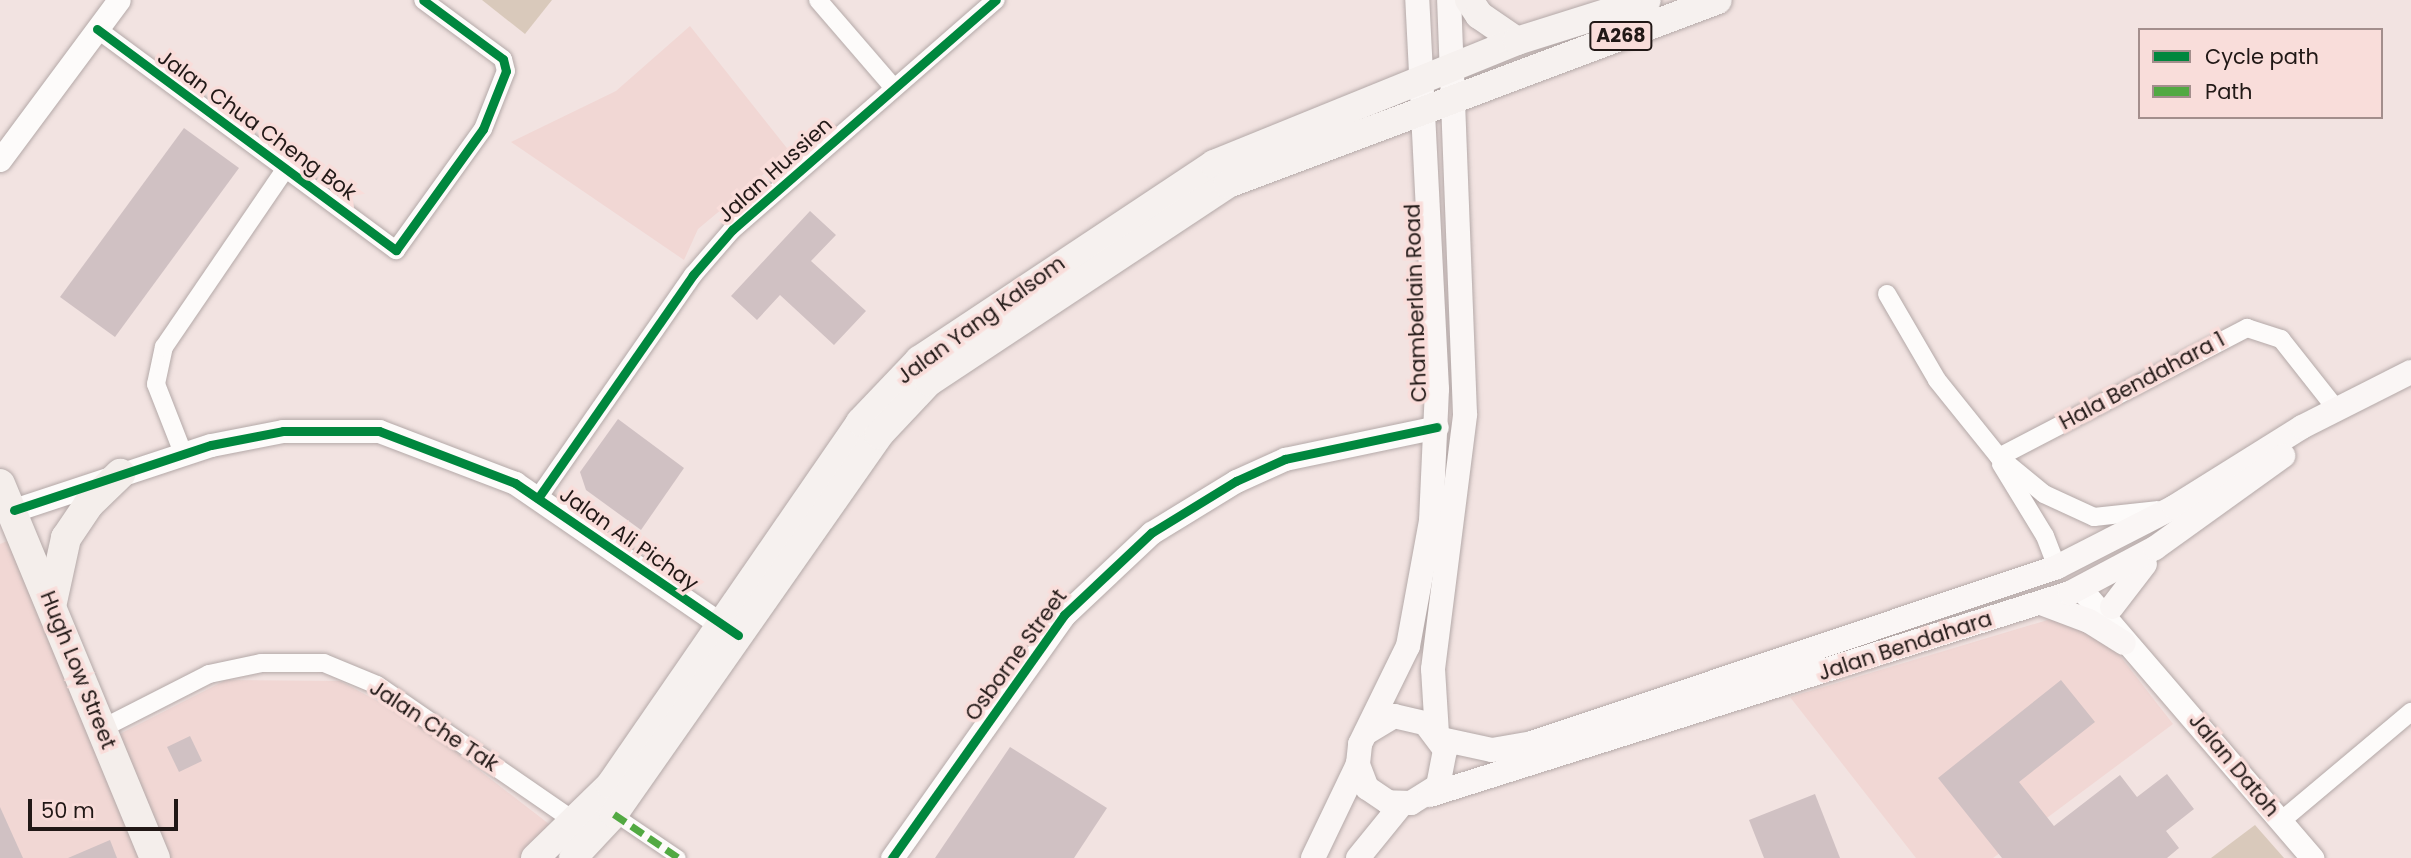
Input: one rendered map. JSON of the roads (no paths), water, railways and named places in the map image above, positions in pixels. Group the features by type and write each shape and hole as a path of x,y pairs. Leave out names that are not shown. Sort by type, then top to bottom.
{"highway":[{"path":"52,602 66,538 88,505 120,474"},
{"name":"Hugh Low Street","path":"0,484 11,522 52,602 155,858"}],"main road":[{"name":"Chamberlain Road","path":"1366,733 1398,672 1415,624 1431,521 1437,427 1417,0"},
{"name":"Chamberlain Road","path":"1439,736 1433,669 1465,414 1449,0"},
{"path":"1469,0 1479,15 1517,41"},
{"name":"A268","path":"1451,67 1517,41 1647,0"},
{"name":"A268","path":"1454,101 1717,0"},
{"name":"Jalan Yang Kalsom","path":"998,320 1197,173 1451,67"},
{"path":"1424,112 1451,67"},
{"name":"Jalan Yang Kalsom","path":"535,858 614,814 729,630 880,398 919,360 998,320 1228,184 1454,101"},
{"name":"Jalan Bendahara","path":"1430,795 1965,597 2057,567 2174,507 2337,410 2411,372"},
{"name":"Jalan Bendahara","path":"1439,736 1474,748 1511,748 1594,734 2041,603 2086,583 2178,532 2337,410"},
{"path":"1965,597 2086,583 2091,567 2174,507"},
{"path":"2112,607 2124,585 2178,532"},
{"path":"2041,603 2090,621 2124,643"},
{"name":"Jalan Yang Kalsom","path":"573,858 585,829 610,785 729,630"},
{"path":"1313,858 1357,764 1366,733 1378,722 1402,716 1425,723 1439,736 1444,775 1430,795 1401,804 1358,858"},
{"path":"1357,764 1367,788 1401,804"}],"street":[{"path":"0,160 119,0"},
{"name":"Jalan Chua Cheng Bok","path":"97,29 396,250 483,129 506,71 503,59 423,0"},
{"path":"818,0 894,88"},
{"name":"Jalan Hussien","path":"538,498 693,275 732,230 996,0"},
{"path":"183,453 156,384 158,363 286,169"},
{"path":"1887,294 1937,380 1999,457 2045,536 2057,567"},
{"name":"Hala Bendahara 1","path":"1999,457 2247,328 2281,339 2337,410"},
{"name":"Osborne Street","path":"892,858 1064,615 1129,550 1192,506 1285,459 1437,427"},
{"name":"Jalan Ali Pichay","path":"11,522 120,474 183,453 283,430 379,431 491,472 538,498 729,630"},
{"path":"1999,457 2075,512 2113,517 2174,507"},
{"name":"Jalan Datoh","path":"2086,583 2112,607 2153,658 2155,671"},
{"name":"Jalan Datoh","path":"2086,583 2124,643 2155,671 2312,858"},
{"name":"Jalan Che Tak","path":"103,728 209,674 261,663 324,663 377,685 585,829"},
{"path":"2281,821 2411,712"},
{"path":"614,814 679,858"}]}
